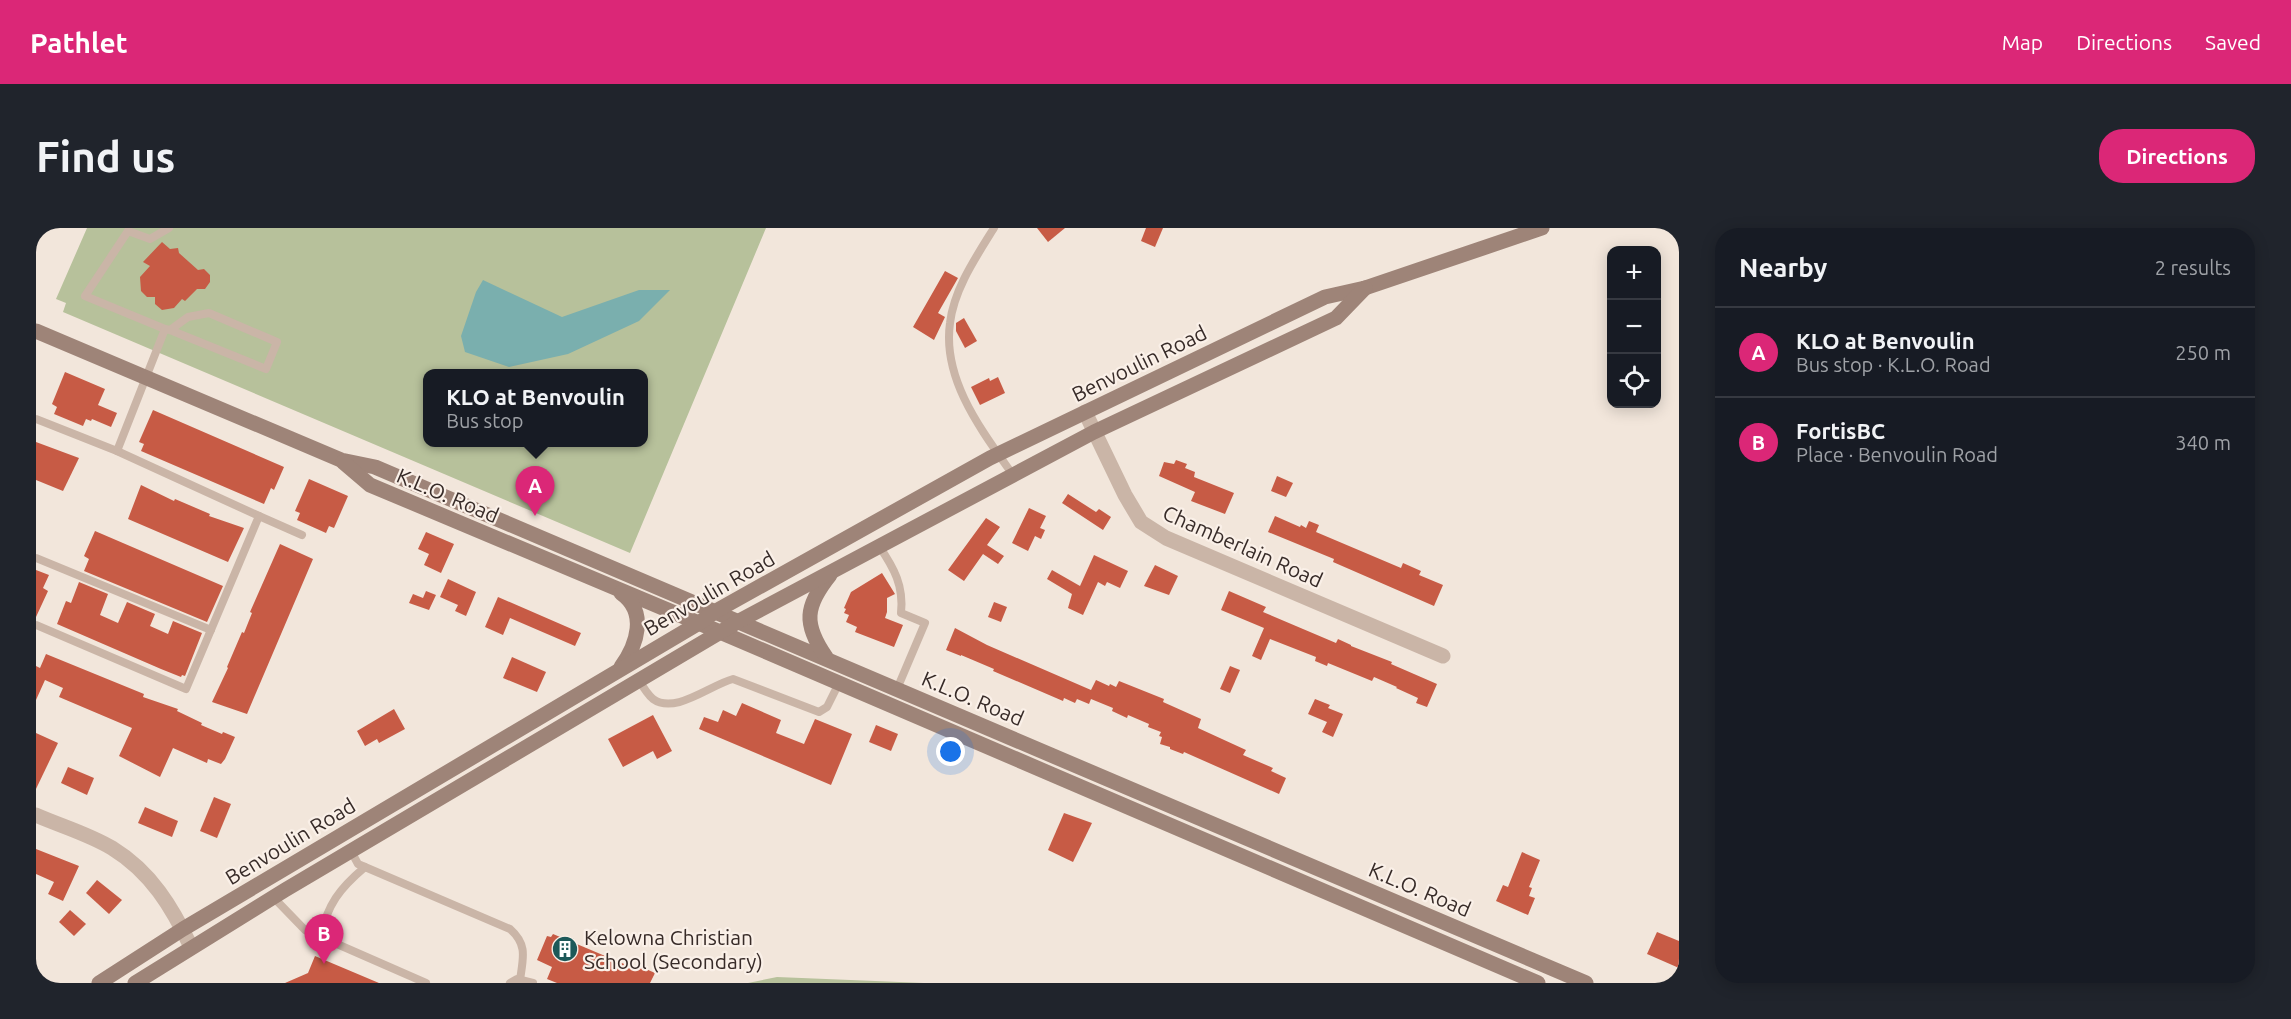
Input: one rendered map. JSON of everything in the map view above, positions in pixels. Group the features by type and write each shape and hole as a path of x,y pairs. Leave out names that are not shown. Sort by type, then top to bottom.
{"main road":[{"name":"Benvoulin Road","path":"99,983 183,929 716,611 998,454 1325,297 1365,288 1542,228"},
{"name":"Benvoulin Road","path":"135,983 351,851 739,621 1094,432 1336,318 1365,288"},
{"name":"K.L.O. Road","path":"36,332 341,460 375,467 1586,983"},
{"name":"K.L.O. Road","path":"341,460 370,485 699,623 1538,983"},
{"path":"827,658 815,641 808,615 819,588 834,570"},
{"path":"614,587 632,605 637,615 638,629 630,654 618,671"}],"street":[{"name":"Chamberlain Road","path":"1085,412 1141,522 1166,538 1443,656"},
{"path":"36,815 111,847 137,866 172,907 191,947"}],"lane":[{"path":"117,451 167,329 188,317 209,313 277,342 266,369 167,329 84,296 128,231 150,239 169,228"},
{"path":"994,228 957,295 950,321 948,344 952,367 962,394 1013,475"},
{"path":"36,419 117,451 302,535"},
{"path":"36,626 186,689 260,516"},
{"path":"879,546 898,579 902,599 901,613 926,622 897,688"},
{"path":"36,558 211,630"},
{"path":"639,680 653,699 663,704 678,703 733,679 819,712 827,707 839,683"},
{"path":"351,851 358,864 510,929 520,938 524,952 520,980"},
{"path":"320,937 325,915 335,896 365,867"},
{"path":"274,898 305,930 426,983"},
{"path":"510,983 520,980 533,983"}],"green space":[{"path":"87,228 766,228 630,553 63,312 66,303 56,299"},
{"path":"777,977 924,983 748,983"}],"water":[{"path":"483,280 562,317 639,290 670,290 639,321 568,354 509,367 465,352 461,336 476,292"}],"building":[{"path":"1037,228 1065,228 1048,242"},
{"path":"1146,228 1163,228 1155,247 1141,241"},
{"path":"162,242 170,249 178,248 179,253 198,270 204,269 210,275 210,282 205,289 197,289 185,301 182,299 174,308 162,310 155,304 155,297 147,297 141,291 140,277 150,266 143,262"},
{"path":"945,271 958,278 938,313 945,317 934,340 913,327"},
{"path":"964,318 977,341 965,348 956,331 956,323"},
{"path":"65,372 105,389 98,405 117,413 111,427 92,419 91,421 86,419 83,426 54,414 57,407 52,404"},
{"path":"998,377 1005,393 980,405 971,387 989,378 990,381"},
{"path":"153,410 284,467 274,490 271,488 264,504 141,451 144,444 139,442"},
{"path":"36,442 79,458 63,491 36,480"},
{"path":"1176,460 1187,464 1185,468 1195,472 1194,477 1234,493 1225,514 1191,501 1195,492 1159,476 1164,462 1174,464"},
{"path":"1277,476 1293,483 1286,497 1271,491"},
{"path":"309,479 348,496 334,528 329,526 326,533 297,520 300,513 295,511"},
{"path":"141,485 174,501 175,499 210,514 209,516 244,528 228,562 128,519"},
{"path":"1068,494 1096,512 1099,509 1111,517 1103,530 1062,503"},
{"path":"1029,508 1046,516 1040,528 1045,530 1041,539 1035,536 1028,551 1012,543"},
{"path":"1275,516 1306,528 1309,521 1319,525 1316,532 1401,568 1403,563 1421,571 1419,575 1443,585 1434,606 1333,562 1334,559 1268,532"},
{"path":"986,518 1000,527 987,545 1004,556 998,564 983,554 964,581 948,570"},
{"path":"95,531 223,586 207,622 84,571 89,559 84,556"},
{"path":"426,532 454,544 441,573 424,565 429,554 418,549"},
{"path":"280,544 313,559 247,714 212,702 242,632 244,633 252,613 250,612"},
{"path":"1094,555 1128,571 1120,588 1107,582 1105,586 1098,582 1083,615 1068,608 1072,594 1047,579 1052,570 1080,586"},
{"path":"1155,565 1178,576 1169,595 1144,586"},
{"path":"36,570 49,575 43,588 48,591 36,617"},
{"path":"882,573 895,594 887,598 885,618 903,625 894,647 855,632 857,627 846,622 849,615 844,613 851,592"},
{"path":"448,579 476,592 466,616 455,611 458,605 440,597"},
{"path":"79,582 108,594 100,615 118,623 127,602 155,614 150,626 168,634 173,621 202,633 185,676 181,677 161,669 57,624 66,601 71,603"},
{"path":"426,591 436,595 429,610 409,603 413,594 423,598"},
{"path":"1229,591 1266,607 1263,612 1336,643 1338,639 1437,684 1427,707 1416,703 1418,698 1374,677 1372,681 1328,663 1327,666 1315,661 1316,657 1270,639 1261,660 1252,656 1264,628 1221,610"},
{"path":"498,597 581,633 575,646 510,618 503,635 485,627"},
{"path":"994,602 1007,607 1001,622 988,617"},
{"path":"955,628 987,645 1091,690 1096,680 1116,687 1119,681 1164,699 1163,702 1201,719 1198,728 1246,750 1243,755 1273,768 1271,771 1286,778 1279,794 1184,752 1183,754 1160,744 1161,732 1128,715 1127,718 1112,711 1113,708 1091,699 1089,704 1077,699 1075,703 1064,698 1063,701 946,650"},
{"path":"46,654 144,694 143,697 178,709 177,711 202,723 201,725 235,737 225,759 221,764 208,759 207,763 173,748 160,777 119,756 132,728 59,697 63,688 45,680 36,700 36,666 40,668"},
{"path":"512,657 546,672 537,692 503,678"},
{"path":"1230,666 1240,670 1230,693 1220,689"},
{"path":"1315,699 1343,714 1333,737 1322,732 1327,722 1308,714"},
{"path":"742,703 781,720 776,733 804,744 815,719 852,734 831,785 699,729 704,717 718,722 723,710 736,716"},
{"path":"394,709 405,729 379,743 377,739 365,746 357,731"},
{"path":"653,715 672,751 657,759 653,751 623,767 608,739"},
{"path":"876,725 898,734 891,751 869,742"},
{"path":"36,733 58,743 36,789"},
{"path":"68,767 94,778 87,795 61,783"},
{"path":"214,797 231,804 217,838 200,831"},
{"path":"145,807 178,821 172,837 138,823"},
{"path":"1064,813 1092,823 1073,862 1048,850"},
{"path":"36,849 79,866 63,901 48,894 54,882 36,874"},
{"path":"1522,852 1540,860 1529,887 1532,888 1529,896 1535,898 1528,915 1496,901 1503,885 1508,887"},
{"path":"97,880 122,900 109,914 86,893"},
{"path":"70,910 86,924 74,936 59,922"},
{"path":"1657,932 1679,941 1679,968 1647,954"},
{"name":"Kelowna Christian School (Secondary)","path":"553,934 636,969 637,965 655,973 650,983 557,983 547,979 552,967 537,960 547,936 551,937"},
{"path":"315,956 379,983 285,983 308,973"}],"place":[{"name":"KLO at Benvoulin","path":"535,516"},
{"name":"Kelowna Christian School (Secondary)","path":"565,949"},
{"name":"FortisBC","path":"324,964"}]}
